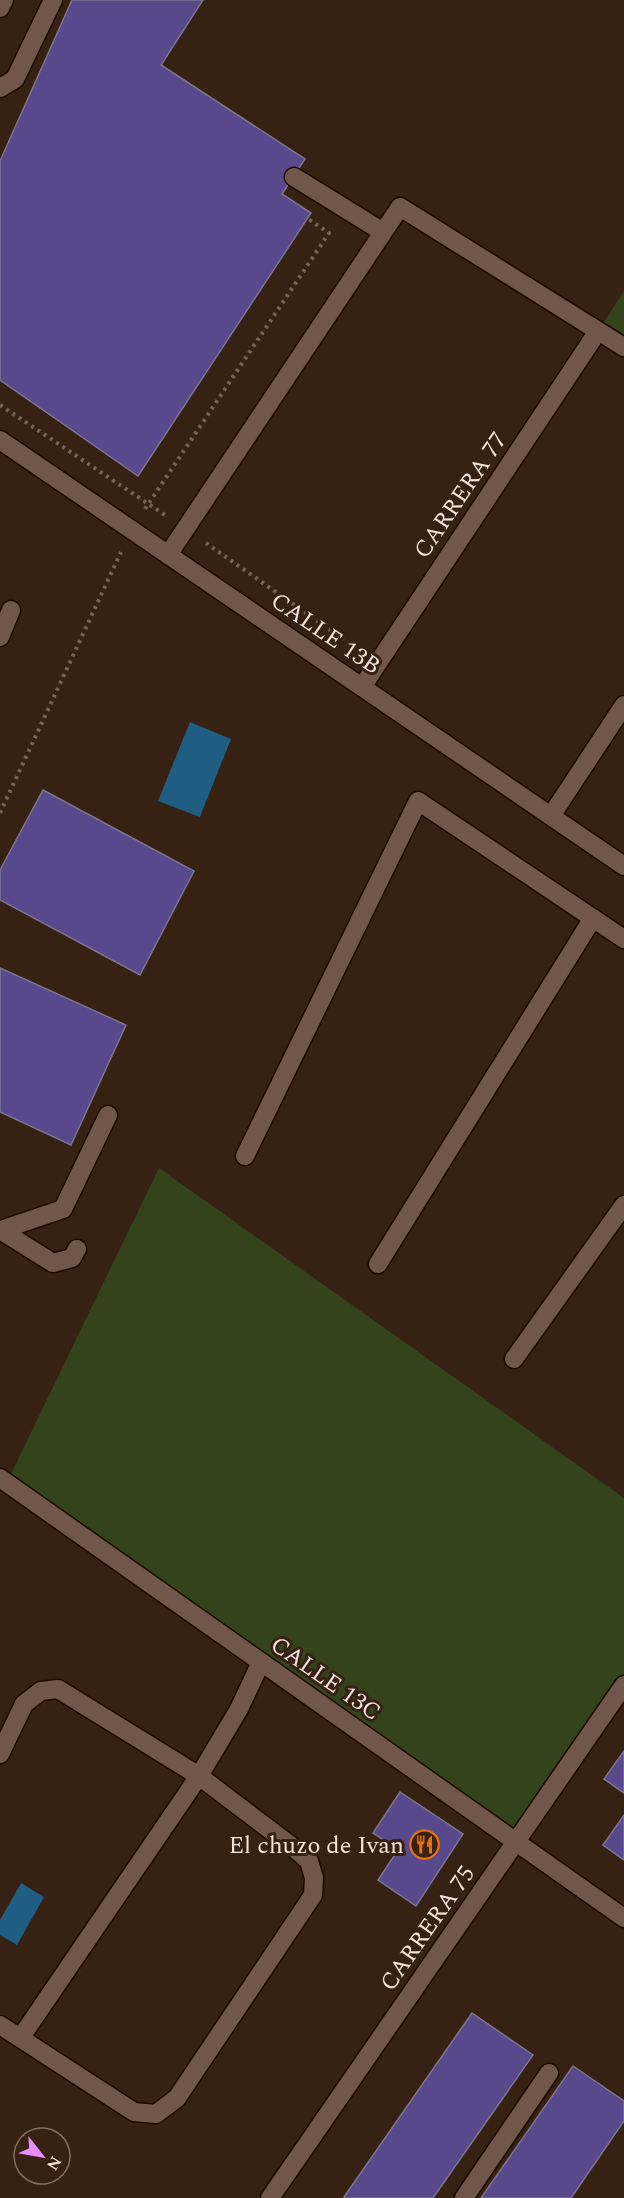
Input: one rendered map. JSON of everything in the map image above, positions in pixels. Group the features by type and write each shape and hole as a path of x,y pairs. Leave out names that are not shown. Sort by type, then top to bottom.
{"street":[{"path":"0,8 4,0"},
{"path":"0,88 15,79 53,0"},
{"path":"294,177 383,232"},
{"path":"168,555 400,207 624,346"},
{"name":"CARRERA 77","path":"362,687 598,331"},
{"name":"CALLE 13B","path":"0,440 624,866"},
{"path":"0,637 11,610"},
{"path":"551,816 624,705"},
{"path":"245,1156 418,801 624,939"},
{"path":"378,1264 593,918"},
{"path":"0,1230 63,1209 108,1115"},
{"path":"514,1359 624,1205"},
{"path":"0,1230 52,1263 72,1258 77,1249"},
{"name":"CALLE 13C","path":"0,1478 624,1918"},
{"path":"21,2037 199,1776 239,1709 261,1662"},
{"name":"CARRERA 75","path":"270,2198 624,1685"},
{"path":"0,1754 24,1704 41,1691 58,1689 199,1776 309,1861 314,1878 313,1895 177,2098 156,2114 134,2112 0,2025"},
{"path":"464,2198 549,2073"}],"path":[{"path":"0,813 132,530 329,233 307,218"},
{"path":"0,405 149,503 377,663"}],"green space":[{"path":"624,291 624,347 598,331"},
{"path":"159,1168 624,1498 624,1685 516,1842 7,1482"}],"water":[{"path":"190,722 231,739 200,817 158,801"},
{"path":"21,1883 44,1897 17,1945 0,1935 0,1920"}],"building":[{"path":"72,0 203,0 161,65 305,159 282,194 311,213 138,476 0,380 0,161"},
{"path":"43,790 194,871 140,975 0,900 0,870"},
{"path":"0,968 126,1025 71,1145 0,1112"},
{"path":"624,1751 624,1793 604,1779"},
{"path":"400,1792 463,1834 416,1906 378,1880 398,1850 373,1833"},
{"path":"624,1815 624,1860 603,1845"},
{"path":"472,2013 533,2055 433,2198 345,2198 344,2197"},
{"path":"573,2066 624,2101 624,2121 571,2198 481,2198"}],"place":[{"name":"El chuzo de Ivan","path":"425,1845"}]}
